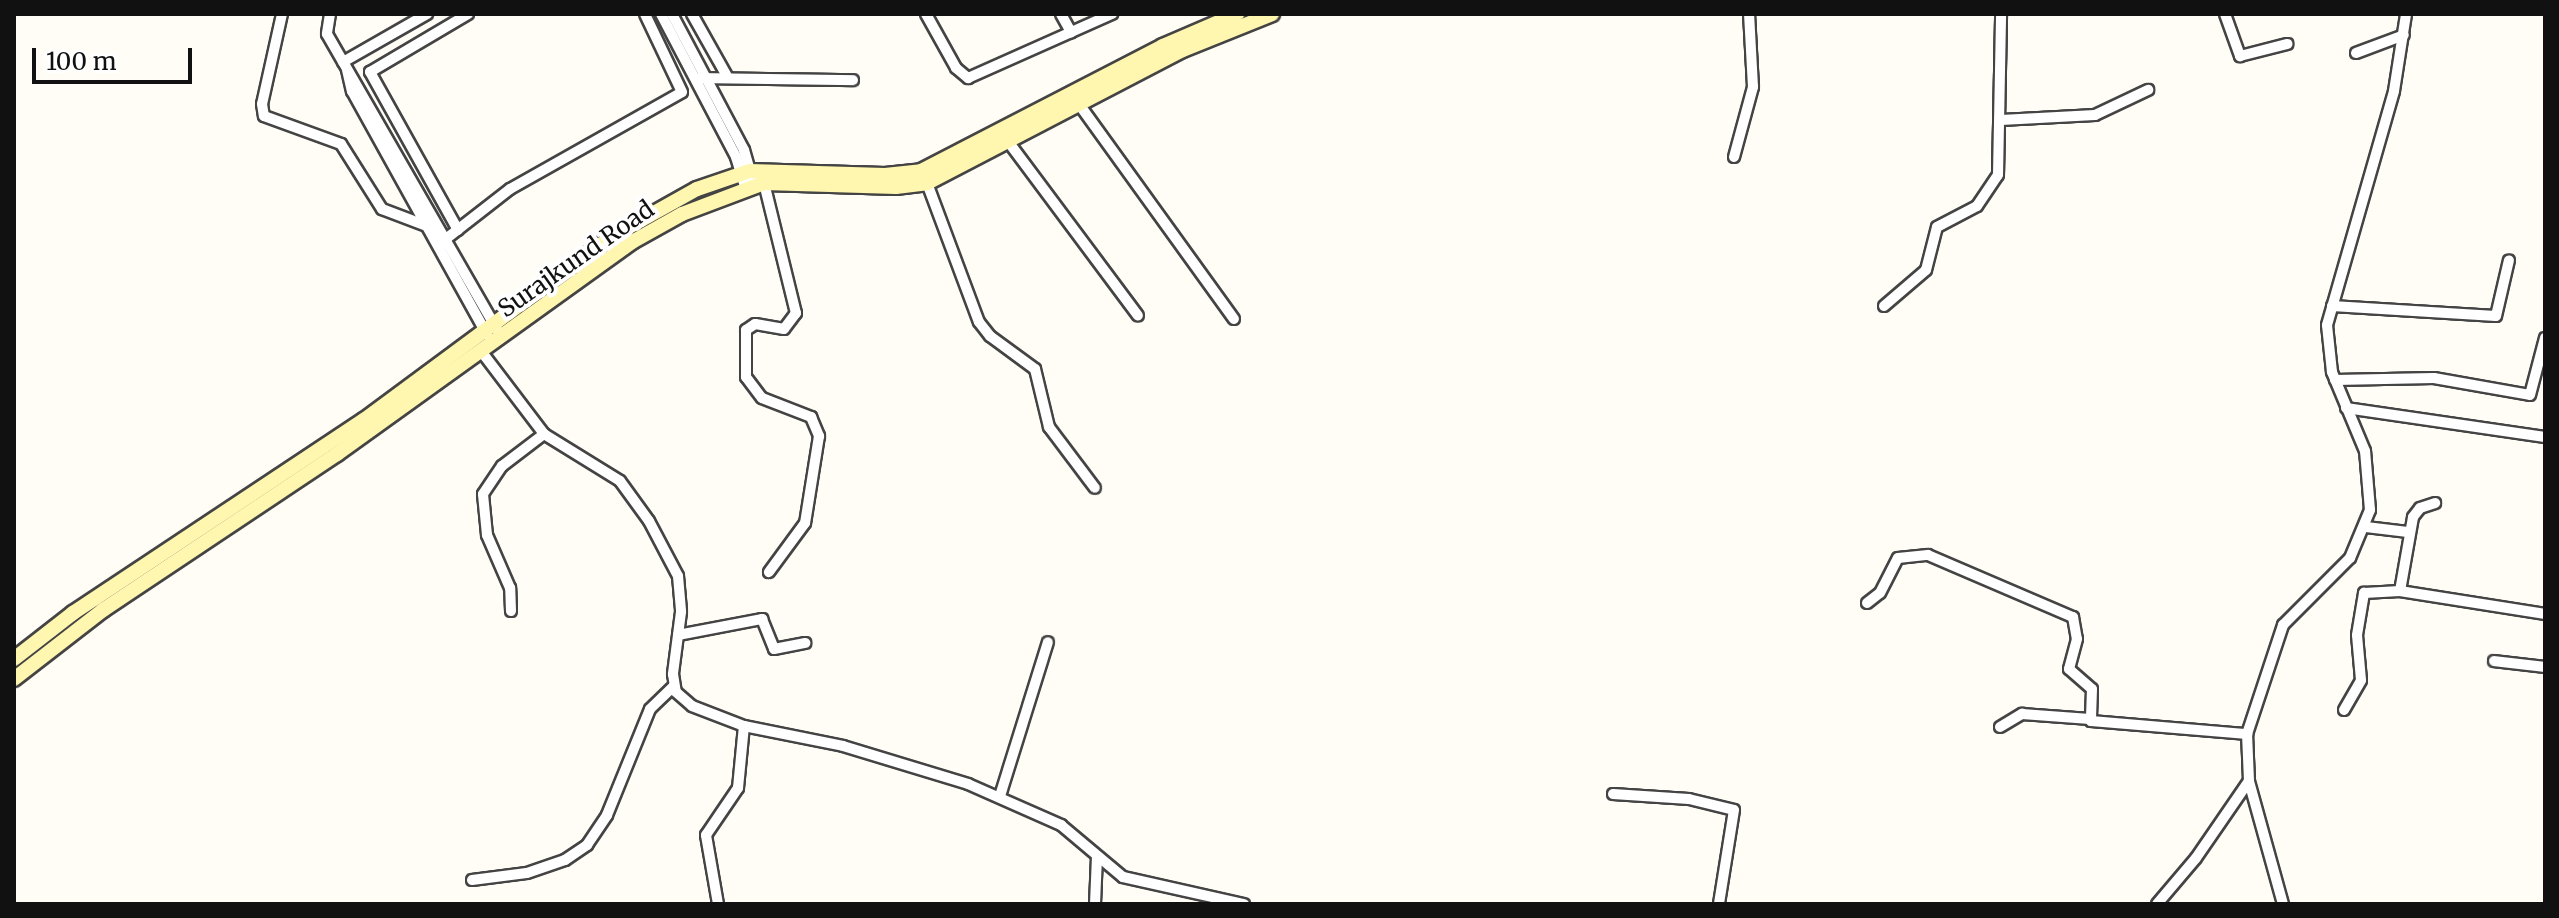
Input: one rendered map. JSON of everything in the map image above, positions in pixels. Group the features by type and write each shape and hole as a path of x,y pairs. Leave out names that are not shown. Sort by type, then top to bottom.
{"main road":[{"name":"Surajkund Road","path":"751,179 896,187 927,183 1010,144 1076,100 1237,14"},
{"name":"Surajkund Road","path":"14,659 73,613 632,242 751,179 921,171 1183,50 1272,14"},
{"name":"Surajkund Road","path":"14,679 103,610 491,337"}],"street":[{"path":"282,14 262,104 264,116 341,144 382,209 427,226"},
{"path":"330,14 327,34 544,434 620,481 649,521 678,576 674,686 650,709 607,815 587,845 565,860 527,873 472,880"},
{"path":"345,65 427,14"},
{"path":"458,230 370,72 468,14"},
{"path":"442,241 510,189 680,94 682,86 645,14"},
{"path":"692,14 728,78"},
{"path":"926,14 956,68 968,78 1112,14"},
{"path":"1061,14 1071,32"},
{"path":"1734,157 1753,87 1749,14"},
{"path":"1884,306 1926,270 1937,227 1970,211 1987,196 2000,167 2001,120 1997,77 2001,14"},
{"path":"2225,14 2240,56 2287,44"},
{"path":"2283,904 2249,781 2247,734 2283,625 2350,558 2366,527 2370,476 2335,380 2326,339 2332,306 2386,125 2406,14"},
{"path":"652,27 666,16 751,179 796,313 784,329 755,324 746,330 746,377 762,398 811,417 819,436 805,523 769,572"},
{"path":"2356,53 2404,35"},
{"path":"345,65 352,91 427,226 442,241"},
{"path":"700,78 853,80"},
{"path":"2001,120 2095,115 2148,90"},
{"path":"1076,100 1234,319"},
{"path":"1010,144 1138,316"},
{"path":"927,183 982,326 1035,369 1049,427 1095,488"},
{"path":"2332,306 2496,316 2509,260"},
{"path":"2335,380 2434,378 2530,395 2545,338"},
{"path":"2346,408 2545,437"},
{"path":"511,611 510,588 487,535 483,494 502,466 544,434"},
{"path":"2400,591 2408,532 2420,508 2435,503"},
{"path":"2366,527 2408,532"},
{"path":"1867,603 1880,593 1895,561 1920,553 2057,606 2076,622 2069,669 2092,689 2090,719"},
{"path":"2344,710 2361,680 2362,597 2372,591 2400,591 2545,611"},
{"path":"678,635 762,619 774,649 805,643"},
{"path":"1000,796 1048,642"},
{"path":"2494,661 2545,667"},
{"path":"674,686 692,706 744,726 843,746 1000,796 1061,825 1123,877 1244,904"},
{"path":"2000,727 2022,714 2247,734"},
{"path":"718,904 706,835 738,788 744,726"},
{"path":"2157,904 2196,858 2249,781"},
{"path":"1613,794 1689,799 1734,810 1719,904"},
{"path":"1095,904 1097,857"}]}
